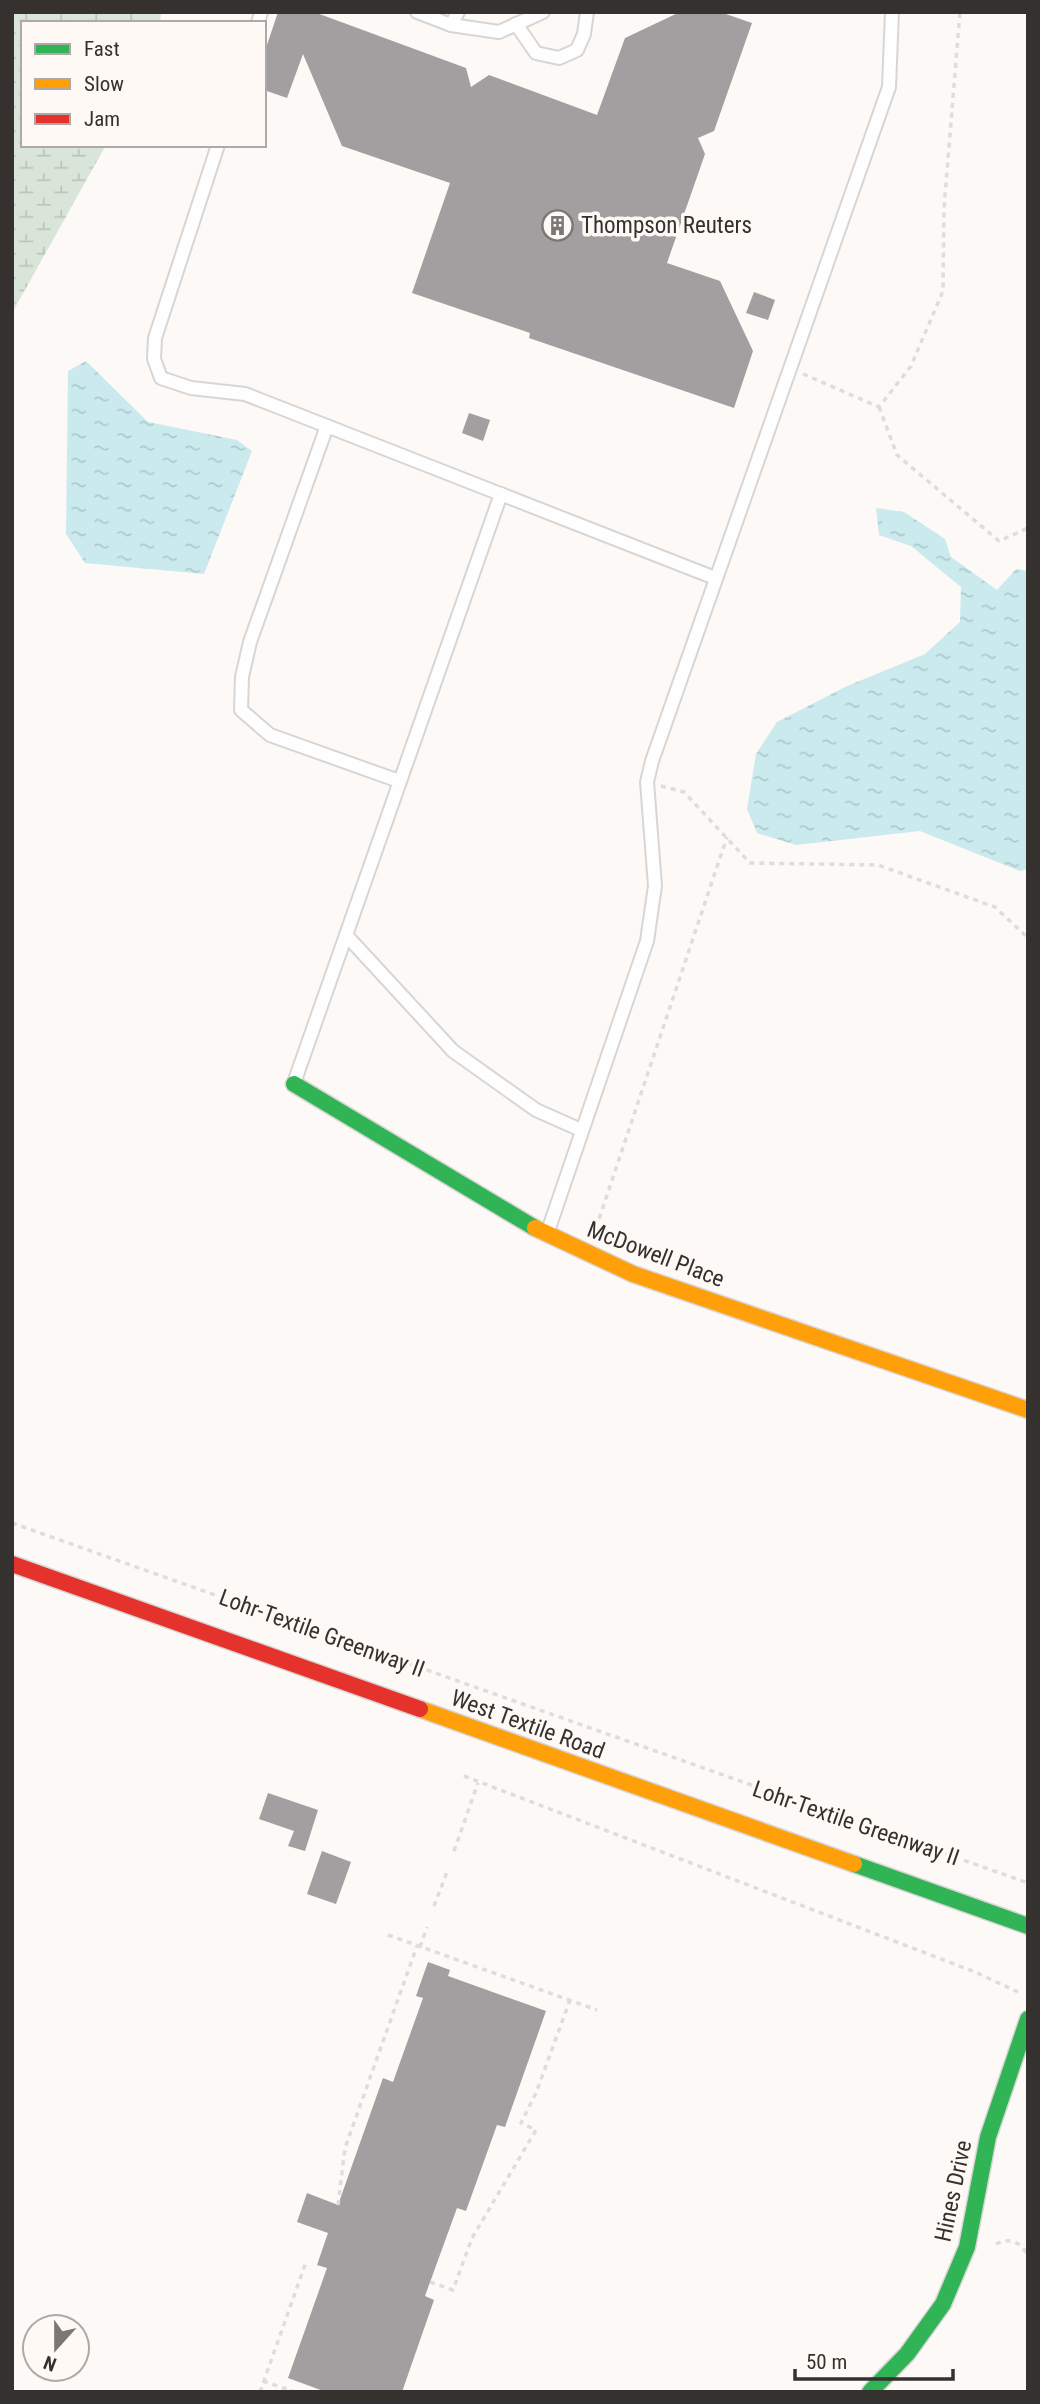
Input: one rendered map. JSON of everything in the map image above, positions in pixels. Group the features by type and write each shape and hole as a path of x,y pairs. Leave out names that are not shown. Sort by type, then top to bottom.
{"street":[{"name":"McDowell Place","path":"294,1084 547,1235 633,1274 1028,1410"},
{"name":"West Textile Road","path":"12,1564 1028,1927"},
{"name":"Hines Drive","path":"870,2392 907,2354 943,2304 953,2281 975,2217 988,2137 1028,2019"}],"lane":[{"path":"417,12 451,25 499,32 535,14"},
{"path":"451,25 458,12"},
{"path":"516,24 536,53 559,58 577,50 584,34 587,12"},
{"path":"547,1235 647,941 654,886 647,782 652,761 890,87 892,12"},
{"path":"217,147 155,338 154,359 161,378 191,388 245,394 715,578"},
{"path":"327,426 250,642 242,677 240,710 270,735 399,781"},
{"path":"294,1084 501,494"},
{"path":"346,935 453,1052 536,1110 581,1130"}],"path":[{"path":"879,407 911,366 943,291 944,208 960,12"},
{"path":"790,368 879,407 897,455 999,541 1028,528"},
{"path":"647,782 684,792 750,863 878,865 995,907 1028,938"},
{"path":"587,1253 727,837"},
{"name":"Lohr-Textile Greenway II","path":"12,1523 1028,1883"},
{"path":"464,1776 975,1972 1018,1992"},
{"path":"454,1851 478,1783"},
{"path":"434,1906 447,1872"},
{"path":"338,2205 345,2148 427,1927"},
{"path":"388,1935 597,2010"},
{"path":"430,2282 453,2290 472,2238 536,2130 521,2123 536,2093 570,2000"},
{"path":"992,2247 1004,2240 1012,2240 1019,2243 1028,2256"},
{"path":"260,2392 306,2262"},
{"path":"264,2381 295,2392"}],"green space":[{"path":"12,12 161,12 160,21 21,21 21,147 105,147 12,313"}],"water":[{"path":"86,361 148,422 237,440 252,451 204,574 85,563 66,534 68,371"},
{"path":"876,508 904,512 945,539 951,557 997,590 1016,569 1028,571 1028,869 1020,871 920,831 796,845 757,833 747,809 756,754 777,722 845,687 925,654 960,622 961,587 911,546 879,535"}],"building":[{"name":"Thompson Reuters","path":"278,12 314,12 466,68 471,87 489,75 597,115 625,38 680,12 720,12 752,23 714,131 698,138 705,154 667,263 720,281 753,351 734,408 529,338 530,333 412,293 450,183 342,146 303,54 287,98 266,91 266,48"},
{"path":"754,292 775,300 768,320 746,313"},
{"path":"469,413 490,420 483,441 462,433"},
{"path":"268,1793 318,1810 305,1851 288,1846 294,1831 259,1819"},
{"path":"322,1851 351,1862 336,1904 307,1894"},
{"path":"428,1962 450,1970 448,1976 546,2011 505,2127 497,2125 466,2211 457,2208 425,2296 434,2300 402,2392 326,2392 288,2378 327,2268 317,2265 328,2233 297,2222 307,2193 338,2205 383,2078 393,2082 423,1998 416,1996"}],"traffic: fast":[{"path":"294,1084 535,1228"},
{"path":"854,1864 1028,1926"},
{"path":"870,2392 907,2354 943,2304 967,2247 988,2137 1028,2019"}],"traffic: slow":[{"path":"535,1228 633,1274 1028,1410"},
{"path":"420,1709 854,1864"}],"traffic: jam":[{"path":"12,1564 420,1709"}],"place":[{"name":"Thompson Reuters","path":"558,225"}]}
